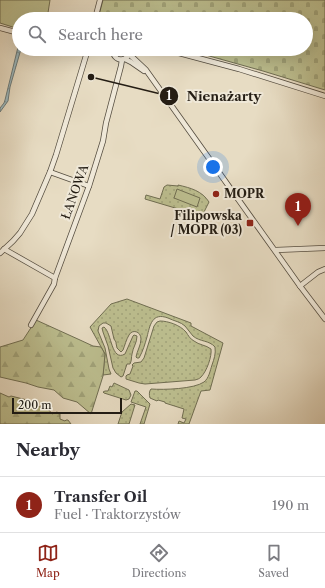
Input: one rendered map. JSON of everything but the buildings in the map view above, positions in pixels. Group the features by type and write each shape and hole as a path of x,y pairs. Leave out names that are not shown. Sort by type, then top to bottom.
{"street":[{"path":"97,12 100,0"},
{"path":"0,28 12,31"},
{"path":"55,278 2,251 20,233 29,220 50,172 86,56"},
{"path":"114,56 131,62 150,75"},
{"path":"123,59 126,56"},
{"path":"134,56 150,75 325,319"},
{"path":"190,56 239,69 325,96"},
{"name":"ŁANOWA","path":"31,325 54,284 89,186 104,141 106,123 123,59"},
{"path":"50,172 89,186"},
{"path":"276,250 325,248"},
{"path":"300,286 318,272 325,269"}],"green space":[{"path":"0,0 50,0 48,12 12,12 12,27 0,23"},
{"path":"103,0 325,0 325,90 209,56 313,56 313,12 100,12"},
{"path":"167,185 187,187 196,190 203,195 209,202 202,216 145,199 146,195 160,199 164,187"},
{"path":"177,189 200,198 197,207 174,198"},
{"path":"127,299 191,323 191,326 223,343 210,390 201,391 189,424 178,424 179,421 184,423 186,419 182,418 184,409 150,398 150,391 151,389 186,388 204,382 210,372 215,356 215,347 210,343 196,338 182,323 168,318 158,317 155,318 151,324 143,350 139,358 137,358 136,357 141,341 140,334 136,332 130,333 121,352 117,348 111,326 103,323 99,326 98,331 105,348 111,374 103,375 105,354 90,327 111,304"},
{"path":"36,320 93,346 101,347 105,354 103,376 91,414 77,402 63,398 54,390 0,377 0,347 23,340"},
{"path":"160,321 177,325 186,332 190,338 211,349 209,363 200,378 195,380 145,384 126,379 126,376 130,374 132,365 134,363 141,362 144,358 154,326"},
{"path":"104,327 107,330 114,351 120,355 125,354 133,336 137,336 131,363 127,364 123,376 121,377 113,368 102,328"},
{"path":"114,383 129,390 131,395 129,399 126,400 103,392 108,391 110,386 112,387"},
{"path":"135,391 137,391 150,404 144,424 140,424 146,407 131,402"},
{"path":"0,393 9,397 11,396 27,400 37,406 49,410 52,414 57,412 60,414 60,419 65,421 68,420 71,424 0,424"},
{"path":"131,404 135,405 129,424 118,424 122,412"}],"water":[{"path":"16,56 19,56 10,87 8,101 0,112 0,108 5,100"}],"place":[{"name":"Nienażarty","path":"91,77"},
{"name":"MOPR","path":"216,194"},
{"name":"Filipowska / MOPR (03)","path":"250,223"},
{"name":"Transfer Oil","path":"298,226"}]}
